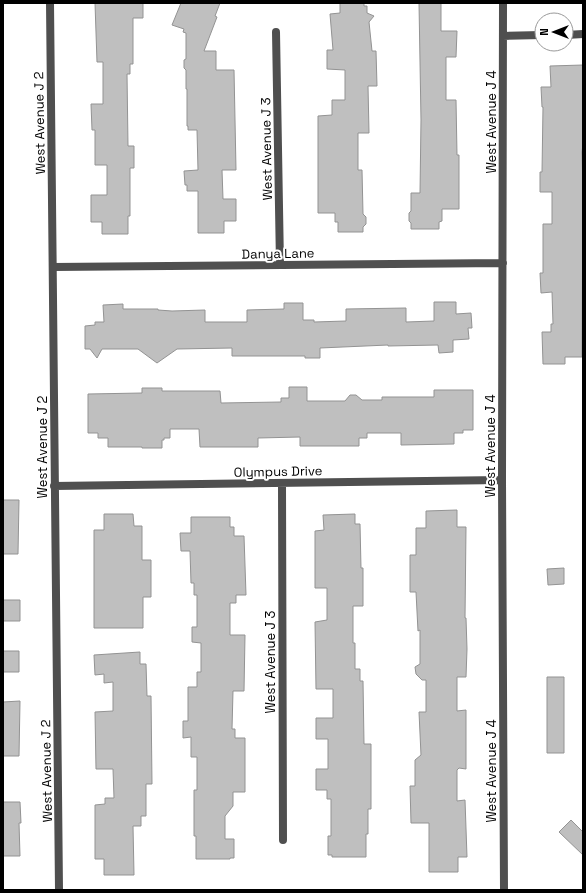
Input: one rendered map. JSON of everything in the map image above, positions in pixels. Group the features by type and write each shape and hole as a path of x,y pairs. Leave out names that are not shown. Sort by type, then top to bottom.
{"street":[{"name":"West Avenue J 2","path":"50,3 59,890"},
{"name":"West Avenue J 4","path":"503,3 502,480 504,890"},
{"name":"West Avenue J 3","path":"276,32 280,265"},
{"path":"504,36 534,35"},
{"name":"Danya Lane","path":"53,268 502,263"},
{"name":"Olympus Drive","path":"54,486 502,480"},
{"name":"West Avenue J 3","path":"282,483 283,840"}],"building":[{"path":"95,3 143,3 143,18 133,18 133,64 130,64 130,74 127,74 128,146 134,146 134,168 130,168 130,216 128,216 128,234 102,234 102,222 91,222 91,195 107,195 107,165 95,165 95,130 92,130 91,104 103,104 103,62 97,62"},
{"path":"181,3 220,3 215,16 217,17 204,51 216,51 216,70 234,70 236,170 222,170 223,199 236,199 236,221 224,221 224,233 198,233 198,191 187,191 187,185 185,185 184,171 198,170 197,130 188,130 187,126 187,89 186,70 184,68 184,60 186,59 186,33 183,32 184,29 172,25"},
{"path":"340,3 364,3 364,6 367,6 367,13 374,16 369,22 372,51 376,51 377,86 368,86 369,133 358,133 358,170 362,170 363,214 366,217 366,224 363,227 363,232 338,232 338,222 335,222 335,213 318,213 318,116 332,115 332,100 345,100 345,70 327,69 327,50 333,50 330,14 340,13"},
{"path":"419,3 441,3 441,31 457,31 456,57 446,57 446,100 456,100 457,155 459,155 459,209 442,209 442,221 439,222 439,229 411,229 411,223 409,221 409,213 411,211 411,193 420,193 421,120"},
{"path":"583,65 582,357 565,357 565,364 543,364 542,332 551,332 551,324 553,324 552,292 541,293 540,273 543,273 543,224 552,224 552,192 540,192 540,172 542,172 543,107 541,87 551,87 550,66"},
{"path":"434,302 456,302 456,314 471,313 472,328 468,328 469,339 453,340 453,352 439,353 438,345 388,345 320,348 320,358 305,358 305,356 232,356 232,348 177,349 157,363 138,349 102,349 97,358 90,349 85,349 85,326 95,325 95,322 104,322 103,305 123,304 123,309 158,309 172,311 205,310 205,322 247,322 247,310 284,309 284,303 303,303 303,320 314,320 314,322 346,321 346,309 406,308 406,322 434,321"},
{"path":"289,387 307,387 307,401 345,401 350,395 356,395 362,400 382,400 382,397 434,397 434,390 473,390 473,430 463,430 463,433 454,433 454,444 401,445 401,433 367,433 367,438 359,438 359,446 300,446 300,437 258,438 258,447 200,447 199,429 170,429 170,438 164,438 164,440 162,440 162,448 108,447 108,438 98,438 98,433 88,433 88,394 142,393 142,388 162,388 162,391 220,391 221,403 281,402 281,398 289,398"},
{"path":"3,500 19,500 18,554 3,554"},
{"path":"457,510 457,527 466,527 466,677 457,677 457,711 466,710 466,769 459,768 457,770 457,801 465,800 467,857 458,857 458,872 429,872 429,823 411,823 410,786 415,786 415,760 421,755 419,712 426,712 426,680 422,680 416,674 415,667 420,664 420,630 418,631 416,592 410,592 410,555 416,555 416,528 426,528 426,511"},
{"path":"104,514 133,514 134,526 142,526 142,560 151,560 151,597 143,597 143,628 94,628 94,530 104,530"},
{"path":"355,514 355,524 360,524 361,568 363,568 363,606 353,606 353,643 355,643 355,669 360,669 360,681 363,681 364,744 371,744 371,809 368,809 366,857 332,857 332,855 328,855 328,836 331,836 331,799 327,799 327,790 316,790 316,769 328,769 328,739 316,739 316,718 333,718 333,689 316,689 315,622 327,620 327,588 315,588 315,531 324,530 323,515"},
{"path":"191,517 230,517 230,527 234,527 234,536 244,536 246,595 236,595 236,603 230,603 230,635 245,635 244,691 233,691 232,729 235,729 235,738 245,738 245,792 233,792 233,806 225,816 225,839 234,839 234,858 230,859 196,859 196,836 194,836 194,790 197,790 197,757 191,757 191,737 183,738 183,721 188,721 188,687 197,687 197,672 201,672 201,643 192,642 192,627 197,627 197,595 194,595 194,583 191,583 190,551 181,551 180,533 191,533"},
{"path":"564,568 564,584 548,585 547,569"},
{"path":"3,600 20,600 20,621 3,621"},
{"path":"3,651 19,651 19,672 3,672"},
{"path":"140,652 140,664 146,664 147,696 151,696 152,784 146,784 146,816 141,816 141,826 133,826 134,875 104,875 104,859 95,859 95,805 105,804 105,798 114,798 113,769 96,769 95,712 113,711 113,682 104,683 104,674 95,675 94,655"},
{"path":"547,677 564,677 564,753 547,753"},
{"path":"20,701 19,756 3,756 3,702"},
{"path":"3,802 20,802 20,856 3,856"},
{"path":"571,820 583,832 583,855 559,832"}]}
